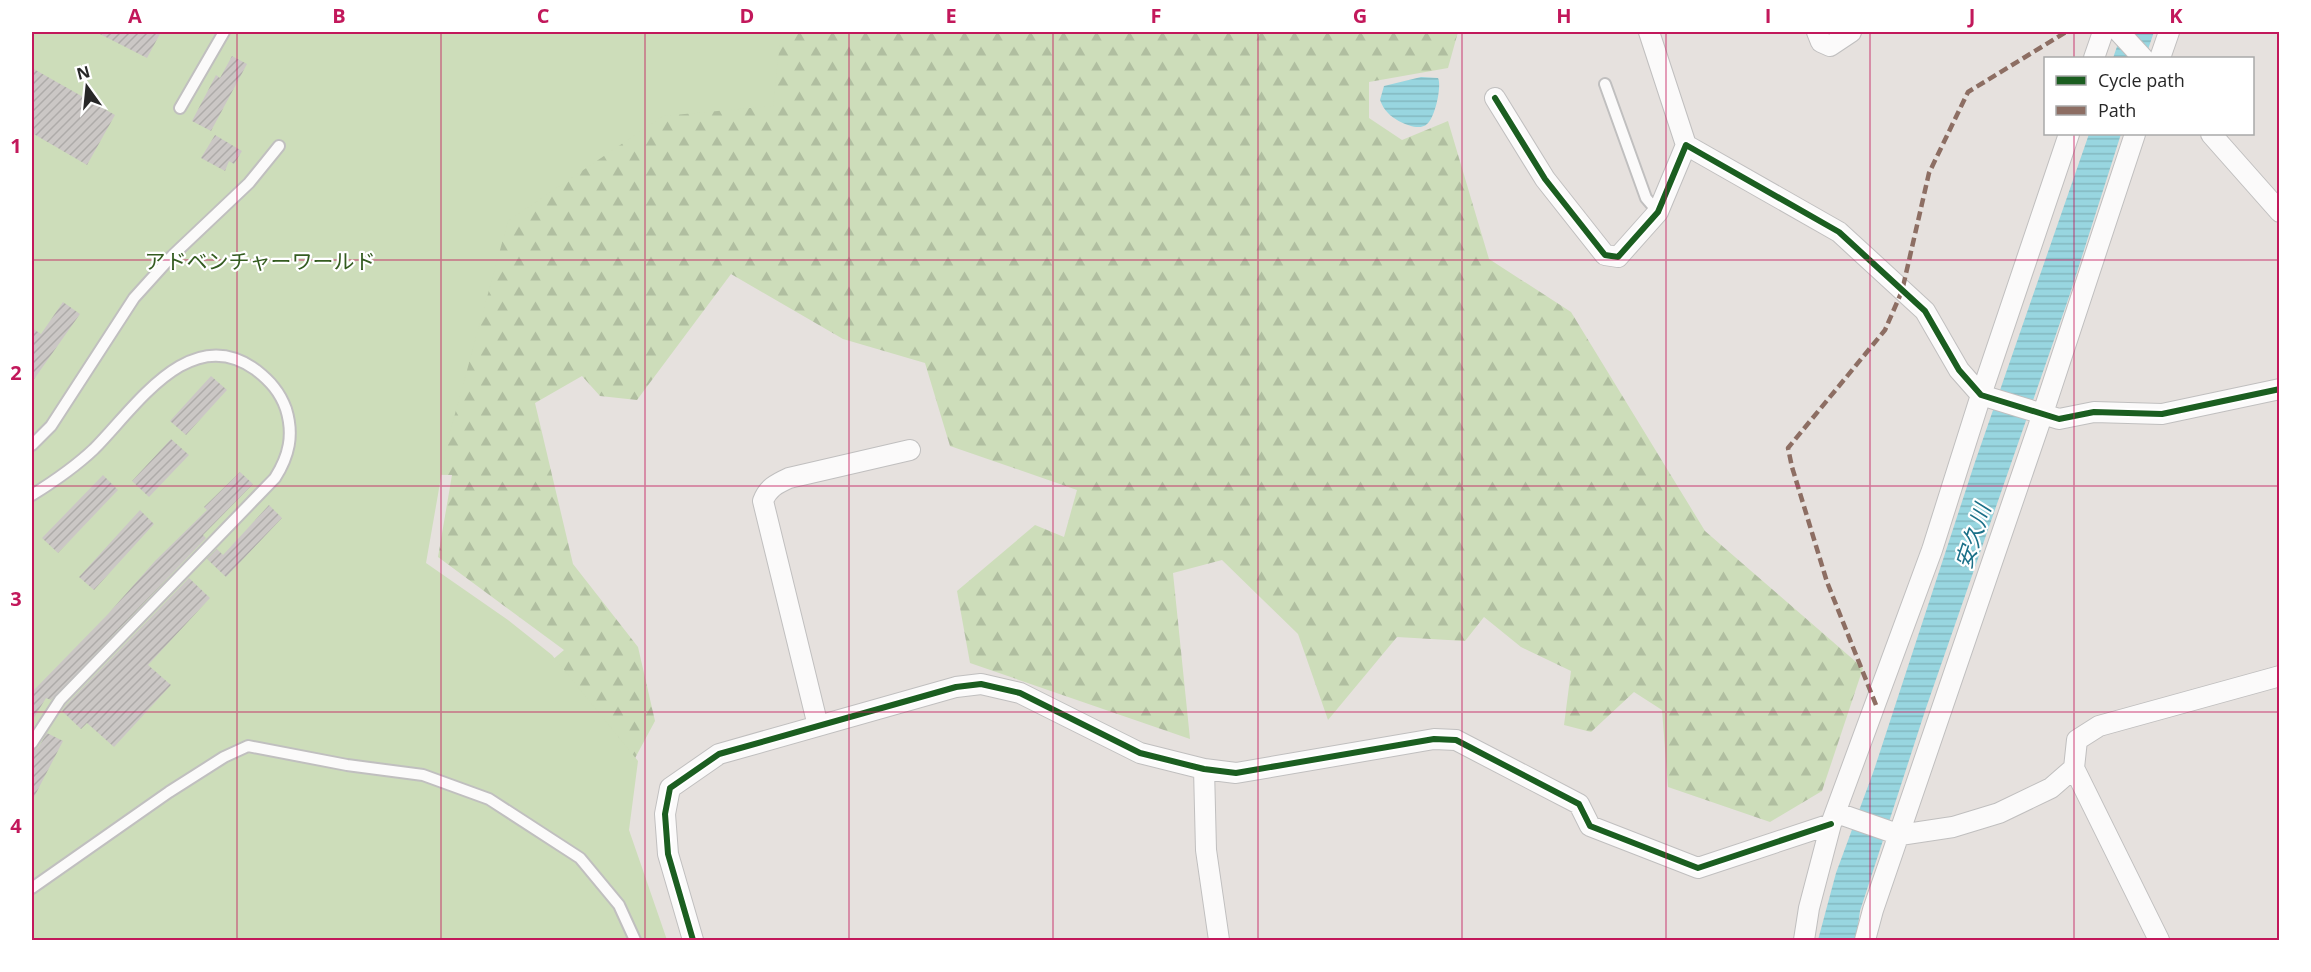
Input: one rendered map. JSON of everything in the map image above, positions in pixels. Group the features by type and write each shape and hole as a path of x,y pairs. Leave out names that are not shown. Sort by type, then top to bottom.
{"street":[{"path":"1495,98 1545,179 1605,255 1618,257 1658,212 1686,146 1649,32"},
{"path":"1817,32 1821,42 1830,46 1851,32"},
{"path":"2094,57 2103,32"},
{"path":"2119,32 2142,57"},
{"path":"2160,57 2169,32"},
{"path":"1804,940 1809,908 1834,818 1932,550 1981,395 2069,135"},
{"path":"1865,940 1873,910 2042,416 2135,135"},
{"path":"2212,135 2280,212"},
{"path":"1686,146 1839,232 1925,311 1959,370 1981,395 2042,416 2059,419 2094,412 2162,414 2280,389"},
{"path":"818,726 763,501 766,492 773,485 789,478 910,450"},
{"path":"2159,940 2074,768 2077,740 2099,726 2280,676"},
{"path":"693,940 668,854 665,814 670,788 719,754 956,687 981,684 1020,693 1140,753 1204,769 1236,774 1434,740 1456,740 1579,804 1590,826 1698,868 1834,818 1900,835 1953,828 1999,813 2051,788 2074,768"},
{"path":"1204,769 1206,850 1219,940"}],"lane":[{"path":"180,108 224,32"},
{"path":"1605,84 1646,198 1658,212"},
{"path":"32,445 57,417 134,298 172,256 249,183 279,146"},
{"path":"32,495 92,451 161,379 190,360 209,355 229,357 247,364 275,386 290,422 289,449 275,478 60,700 32,743"},
{"path":"32,888 169,792 224,757 248,746 347,765 423,775 489,799 580,858 620,905 635,940"}],"green space":[{"name":"アドベンチャーワールド","path":"32,32 781,32 773,106 663,116 508,221 447,443 426,563 508,620 552,655 638,761 629,830 667,940 32,940"},
{"path":"522,32 1458,32 1448,68 1369,82 1369,118 1402,140 1448,121 1489,259 1571,312 1705,531 1863,668 1822,791 1770,822 1668,787 1662,710 1634,692 1591,732 1564,725 1571,671 1521,647 1484,617 1465,641 1397,637 1328,720 1298,634 1222,560 1173,573 1190,739 970,663 957,591 1035,525 1064,537 1077,490 950,446 925,363 843,339 731,274 637,400 600,396 582,376 535,403 573,564 638,647 655,721 598,827 479,722 564,650 438,557 452,475 370,474"}],"water":[{"path":"2122,32 2154,32 2145,57 2113,57"},
{"path":"1421,77 1438,78 1439,88 1435,109 1427,124 1418,127 1406,125 1391,116 1384,108 1380,100 1384,86"},
{"name":"安久川","path":"2089,135 2121,135 2070,294 1926,708 1860,911 1856,940 1818,940 1836,873 1874,770 1975,462"}],"building":[{"path":"96,32 161,32 147,58"},
{"path":"232,56 247,64 211,131 192,121 216,75 220,78"},
{"path":"32,68 115,115 87,165 32,133"},
{"path":"215,135 242,151 234,164 229,161 225,171 201,158"},
{"path":"63,302 80,314 32,382 32,328 41,334"},
{"path":"211,376 227,390 186,435 170,421"},
{"path":"171,439 189,455 149,497 132,481"},
{"path":"240,472 253,484 203,535 206,538 51,700 46,698 32,721 32,692 108,614 155,561 207,510 204,507"},
{"path":"103,475 118,490 58,553 42,538"},
{"path":"269,505 282,518 226,577 207,559 217,549 223,555"},
{"path":"140,510 154,524 94,590 79,577"},
{"path":"189,578 210,598 148,665 171,685 114,747 87,723 81,729 62,711 66,705"},
{"path":"47,733 63,741 32,801 32,750 38,748"}],"marked path":[{"path":"1876,705 1827,582 1788,448 1885,330 1902,291 1929,173 1968,92 2066,32"}],"cycle path":[{"path":"1495,98 1545,179 1605,255 1618,257 1658,212 1686,145 1839,232 1925,311 1959,370 1981,395 2059,419 2094,412 2162,414 2280,389"},
{"path":"693,940 668,854 665,814 670,788 719,754 956,687 981,684 1020,693 1140,753 1204,769 1236,773 1434,739 1456,740 1579,804 1590,826 1698,868 1831,824"}]}
